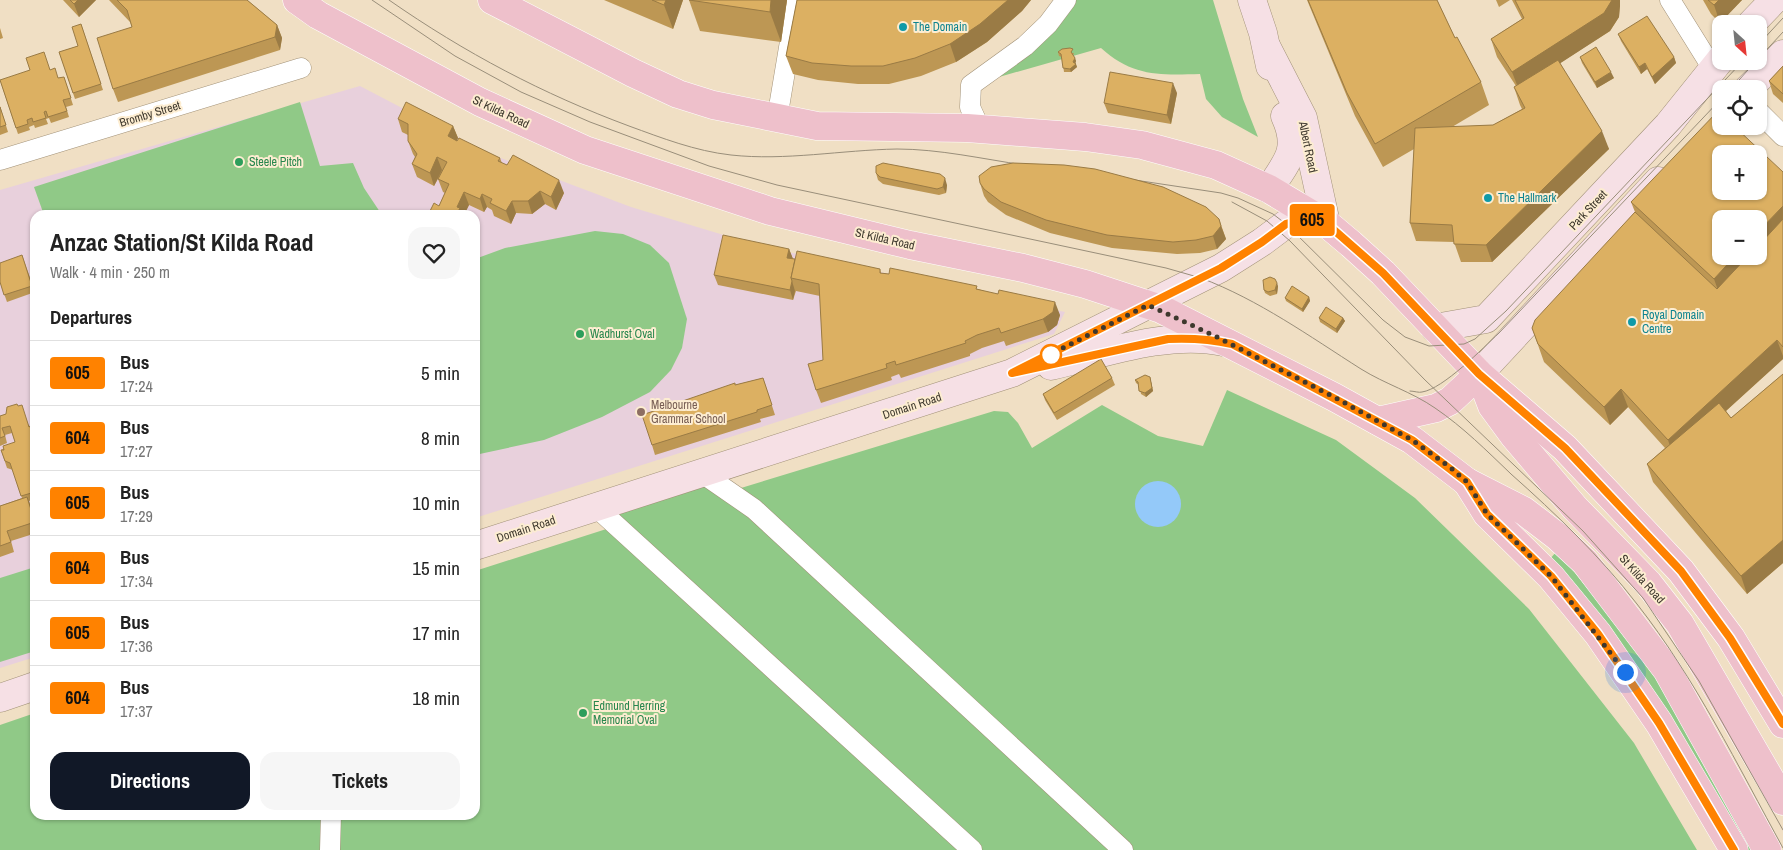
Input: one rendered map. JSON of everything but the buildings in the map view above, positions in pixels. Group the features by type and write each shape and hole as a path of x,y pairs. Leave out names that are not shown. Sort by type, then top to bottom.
{"main road":[{"name":"St Kilda Road","path":"297,0 318,15 480,102 585,150 770,211 910,245 1023,268 1085,284 1148,305 1232,344 1412,440 1467,482 1524,511 1558,537 1585,562 1667,670 1767,850"},
{"name":"St Kilda Road","path":"501,2 633,73 678,94 713,106 817,126 980,129 1085,137 1142,145 1216,165 1269,189 1326,223 1383,273 1479,374 1565,448 1681,571 1730,638 1783,724"},
{"name":"St Kilda Road","path":"1479,374 1492,406 1514,436 1576,508 1648,584 1680,624 1783,801"},
{"path":"1378,421 1436,408 1450,401 1479,374"},
{"name":"St Kilda Road","path":"1467,482 1487,514 1551,576 1598,634 1659,723 1734,850"}],"street":[{"path":"777,119 797,0"},
{"path":"980,129 970,107 971,85 1025,46 1048,24 1066,0"},
{"name":"Albert Road","path":"1252,0 1267,48 1274,90 1289,125 1293,144 1289,161 1269,189"},
{"path":"1670,0 1712,57"},
{"path":"1760,15 1774,0"},
{"name":"Albert Road","path":"1267,48 1303,118 1326,223"},
{"path":"1757,80 1783,54"},
{"name":"Bromby Street","path":"0,160 300,68"},
{"name":"Park Street","path":"1435,328 1486,319 1668,125 1712,70"},
{"path":"1767,120 1783,136"},
{"path":"1479,374 1678,160"},
{"name":"Domain Road","path":"480,544 1012,373 1221,268 1286,224 1303,220 1326,223"},
{"path":"1012,373 1168,339 1192,338 1232,344"},
{"path":"702,473 754,509 1123,850"},
{"path":"596,507 972,850"},
{"path":"0,698 30,688"},
{"path":"330,850 331,820"}],"shaded area":[{"name":"Melbourne Grammar School","path":"360,86 490,154 631,207 760,246 1065,312 1054,334 480,516 480,210 30,210 30,659 0,668 0,190"}],"green space":[{"path":"1071,0 1213,0 1243,99 1258,137 1222,117 1206,99 1200,74 1160,74 1136,69 1124,64 1101,48 999,77 998,75"},
{"path":"300,102 320,166 353,163 364,188 379,210 42,210 34,187"},
{"name":"Wadhurst Oval","path":"595,231 623,234 650,245 669,263 687,319 682,348 671,370 650,392 602,417 544,440 480,454 480,257 505,248"},
{"path":"1227,390 1336,440 1415,498 1529,609 1634,743 1697,850 0,850 0,725 30,715 30,820 480,820 480,569 622,524 611,513 705,483 718,495 994,411 1008,412 1018,423 1032,448 1102,405 1158,436 1203,446"},
{"path":"1557,551 1656,672 1757,850 1743,850 1548,561"},
{"path":"30,569 30,653 0,662 0,578"}],"water":[{"path":"1153,481 1163,481 1177,491 1181,504 1177,517 1171,523 1163,527 1153,527 1139,517 1135,509 1135,499 1145,485"}],"tram line":[{"path":"372,0 455,56 521,92 590,122 709,166 777,185 1166,268 1201,278 1263,308 1361,369 1426,402 1465,431 1544,504 1593,552 1623,586 1658,632 1697,692 1783,848"},
{"path":"389,0 446,38 535,86 597,114 692,147 718,153 751,157 913,149 945,152 1024,165"},
{"path":"1768,34 1783,18"},
{"path":"1768,48 1783,32"},
{"path":"1128,179 1221,193 1238,198 1273,214 1286,224 1383,320 1405,337 1429,346 1464,344 1475,339 1506,311 1734,70"},
{"path":"1739,80 1748,70"},
{"path":"1410,391 1422,392 1441,384 1483,348 1712,108"},
{"path":"1232,202 1267,221 1290,241 1425,380 1583,531 1643,598 1699,681 1783,830"}],"bus line":[{"name":"605","path":"1734,850 1659,723 1598,634 1551,576 1487,514 1467,482 1412,440 1232,344 1212,340 1192,338 1168,339 1012,373 1221,268 1286,224 1303,220 1315,220 1326,223 1383,273 1479,374 1565,448 1681,571 1756,677 1783,724"}],"place":[{"name":"The Domain","path":"903,27"},
{"name":"Steele Pitch","path":"239,162"},
{"name":"The Hallmark","path":"1488,198"},
{"name":"Royal Domain Centre","path":"1632,322"},
{"name":"Wadhurst Oval","path":"580,334"},
{"name":"Melbourne Grammar School","path":"641,412"},
{"name":"Edmund Herring Memorial Oval","path":"583,713"}],"route":[{"path":"1051,355 1049,355 1148,305 1161,309 1248,352 1378,421 1412,440 1467,482 1487,514 1551,576 1598,634 1625,672"}]}
